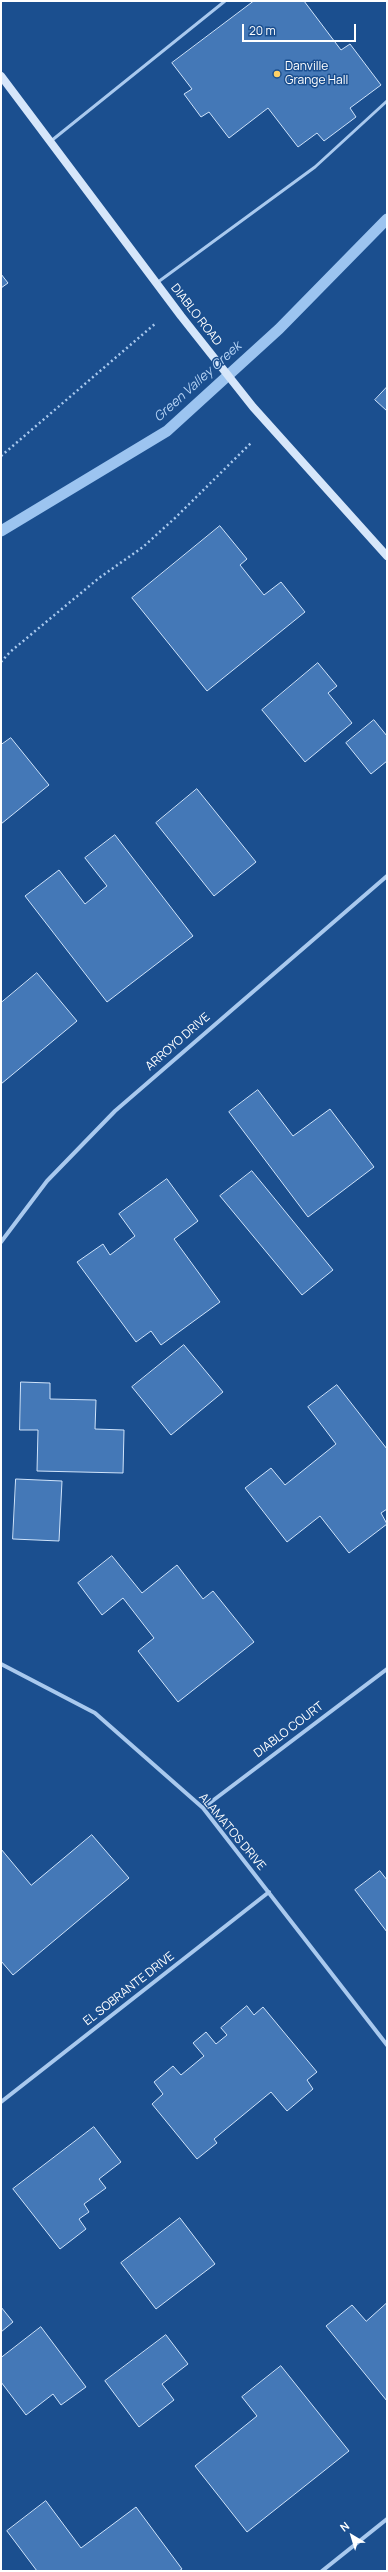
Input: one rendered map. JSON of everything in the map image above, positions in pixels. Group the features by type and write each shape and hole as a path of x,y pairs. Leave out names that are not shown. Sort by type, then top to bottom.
{"street":[{"name":"DIABLO ROAD","path":"1,77 181,316 252,406 387,556"},
{"name":"ARROYO DRIVE","path":"1,1242 47,1181 115,1111 387,876"},
{"name":"ALAMATOS DRIVE","path":"1,1664 95,1713 203,1808 387,2045"},
{"name":"DIABLO COURT","path":"203,1808 387,1669"},
{"name":"EL SOBRANTE DRIVE","path":"1,2102 269,1892"},
{"path":"322,2571 387,2520"}],"lane":[{"path":"49,142 225,1"},
{"path":"156,283 315,168 387,101"}],"path":[{"path":"1,456 175,307"},
{"path":"1,662 10,652 99,578 143,547 175,518 269,426"}],"building":[{"name":"Danville Grange Hall","path":"254,1 304,1 341,50 350,44 381,85 350,108 356,117 324,141 317,133 298,147 268,108 229,138 209,112 201,117 184,94 192,89 172,63"},
{"path":"1,274 8,283 1,288"},
{"path":"387,387 387,411 375,400"},
{"path":"220,526 247,559 240,565 264,595 281,582 305,612 207,691 132,598"},
{"path":"318,663 337,686 328,693 352,723 305,762 262,710"},
{"path":"374,720 387,736 387,761 371,774 346,743"},
{"path":"11,738 49,785 1,824 1,745"},
{"path":"197,789 256,862 214,896 156,823"},
{"path":"115,835 193,936 107,1002 25,896 59,870 85,904 107,886 85,858"},
{"path":"37,973 77,1021 1,1084 1,1003"},
{"path":"258,1090 293,1136 330,1109 374,1167 308,1217 229,1112"},
{"path":"252,1171 333,1270 302,1295 220,1196"},
{"path":"167,1179 198,1221 174,1239 220,1302 161,1345 151,1331 136,1342 77,1262 103,1244 110,1255 135,1236 119,1214"},
{"path":"184,1345 223,1392 171,1435 132,1387"},
{"path":"21,1382 50,1383 50,1399 96,1400 95,1429 124,1430 123,1473 37,1471 38,1430 20,1430"},
{"path":"337,1385 387,1449 387,1509 381,1513 387,1524 349,1553 320,1516 287,1542 245,1488 271,1468 285,1485 336,1444 308,1407"},
{"path":"16,1479 62,1481 59,1541 13,1539"},
{"path":"112,1556 142,1593 177,1565 203,1599 213,1591 254,1642 178,1702 138,1651 154,1638 123,1598 102,1615 78,1583"},
{"path":"92,1835 129,1878 13,1975 1,1961 1,1849 31,1885"},
{"path":"380,1871 387,1880 387,1932 355,1890"},
{"path":"247,2006 254,2015 263,2007 317,2072 307,2080 313,2089 287,2111 271,2092 214,2139 217,2143 197,2159 152,2104 163,2094 154,2082 173,2066 181,2075 204,2056 193,2043 206,2032 216,2044 227,2035 221,2028"},
{"path":"94,2127 121,2162 99,2179 106,2188 84,2204 89,2212 79,2219 86,2229 60,2249 13,2189"},
{"path":"180,2218 215,2264 156,2309 121,2263"},
{"path":"387,2303 387,2401 326,2326 352,2305 366,2321"},
{"path":"1,2307 13,2322 1,2332"},
{"path":"41,2327 86,2387 61,2405 53,2394 26,2415 1,2382 1,2358"},
{"path":"166,2335 188,2364 162,2384 174,2400 139,2427 105,2381"},
{"path":"281,2366 349,2451 247,2532 195,2466 257,2416 242,2397"},
{"path":"46,2501 81,2548 136,2507 182,2569 179,2571 37,2571 7,2531"}],"waterway":[{"name":"Green Valley Creek","path":"1,531 167,431 279,329 387,219"}],"place":[{"name":"Danville Grange Hall","path":"277,74"}]}
